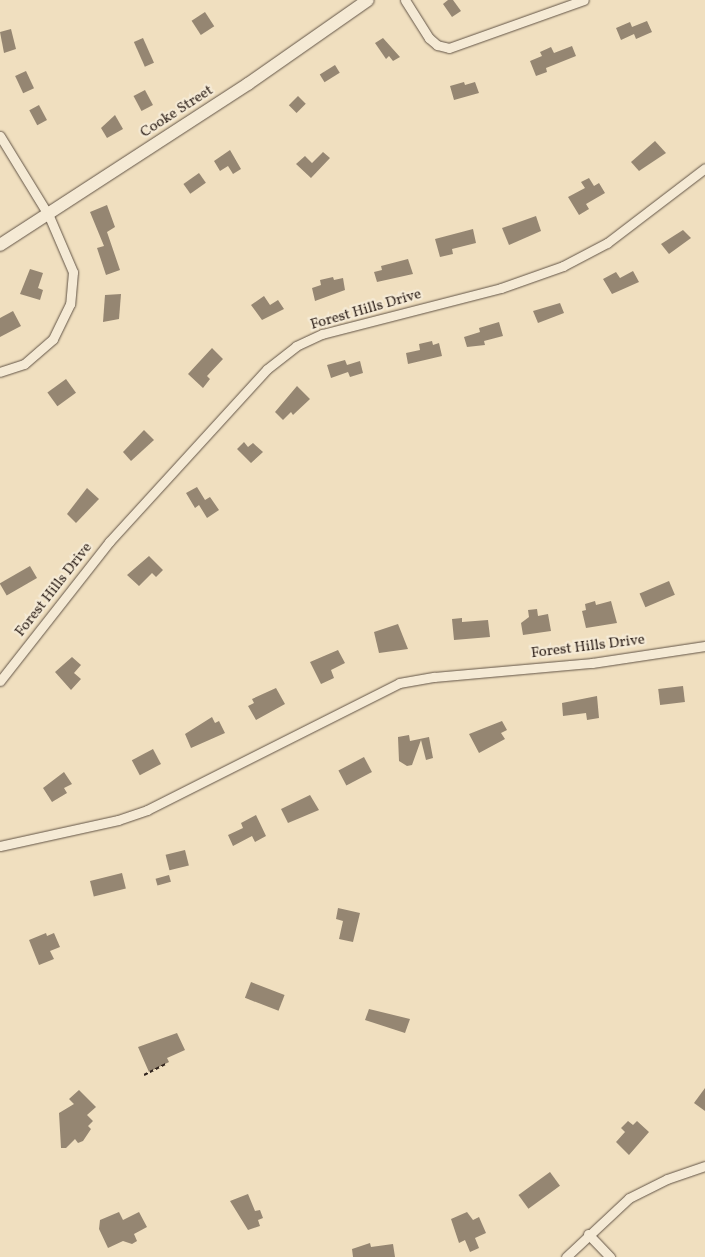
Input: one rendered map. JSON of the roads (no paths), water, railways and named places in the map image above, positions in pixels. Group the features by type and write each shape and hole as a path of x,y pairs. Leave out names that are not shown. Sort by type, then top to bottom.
{"main road":[{"name":"Cooke Street","path":"0,245 48,216 368,0"}],"street":[{"path":"405,0 429,38 438,45 448,48 584,0"},
{"path":"0,136 48,216 68,255 73,272 70,304 53,339 24,364 0,372"},
{"name":"Forest Hills Drive","path":"0,681 108,542 258,378 296,346 322,334 501,288 563,266 607,243 705,168"},
{"name":"Forest Hills Drive","path":"0,846 118,820 147,810 399,683 434,677 592,663 705,646"},
{"path":"566,1257 588,1234 629,1198 667,1178 705,1166"},
{"path":"588,1234 610,1257"}]}
